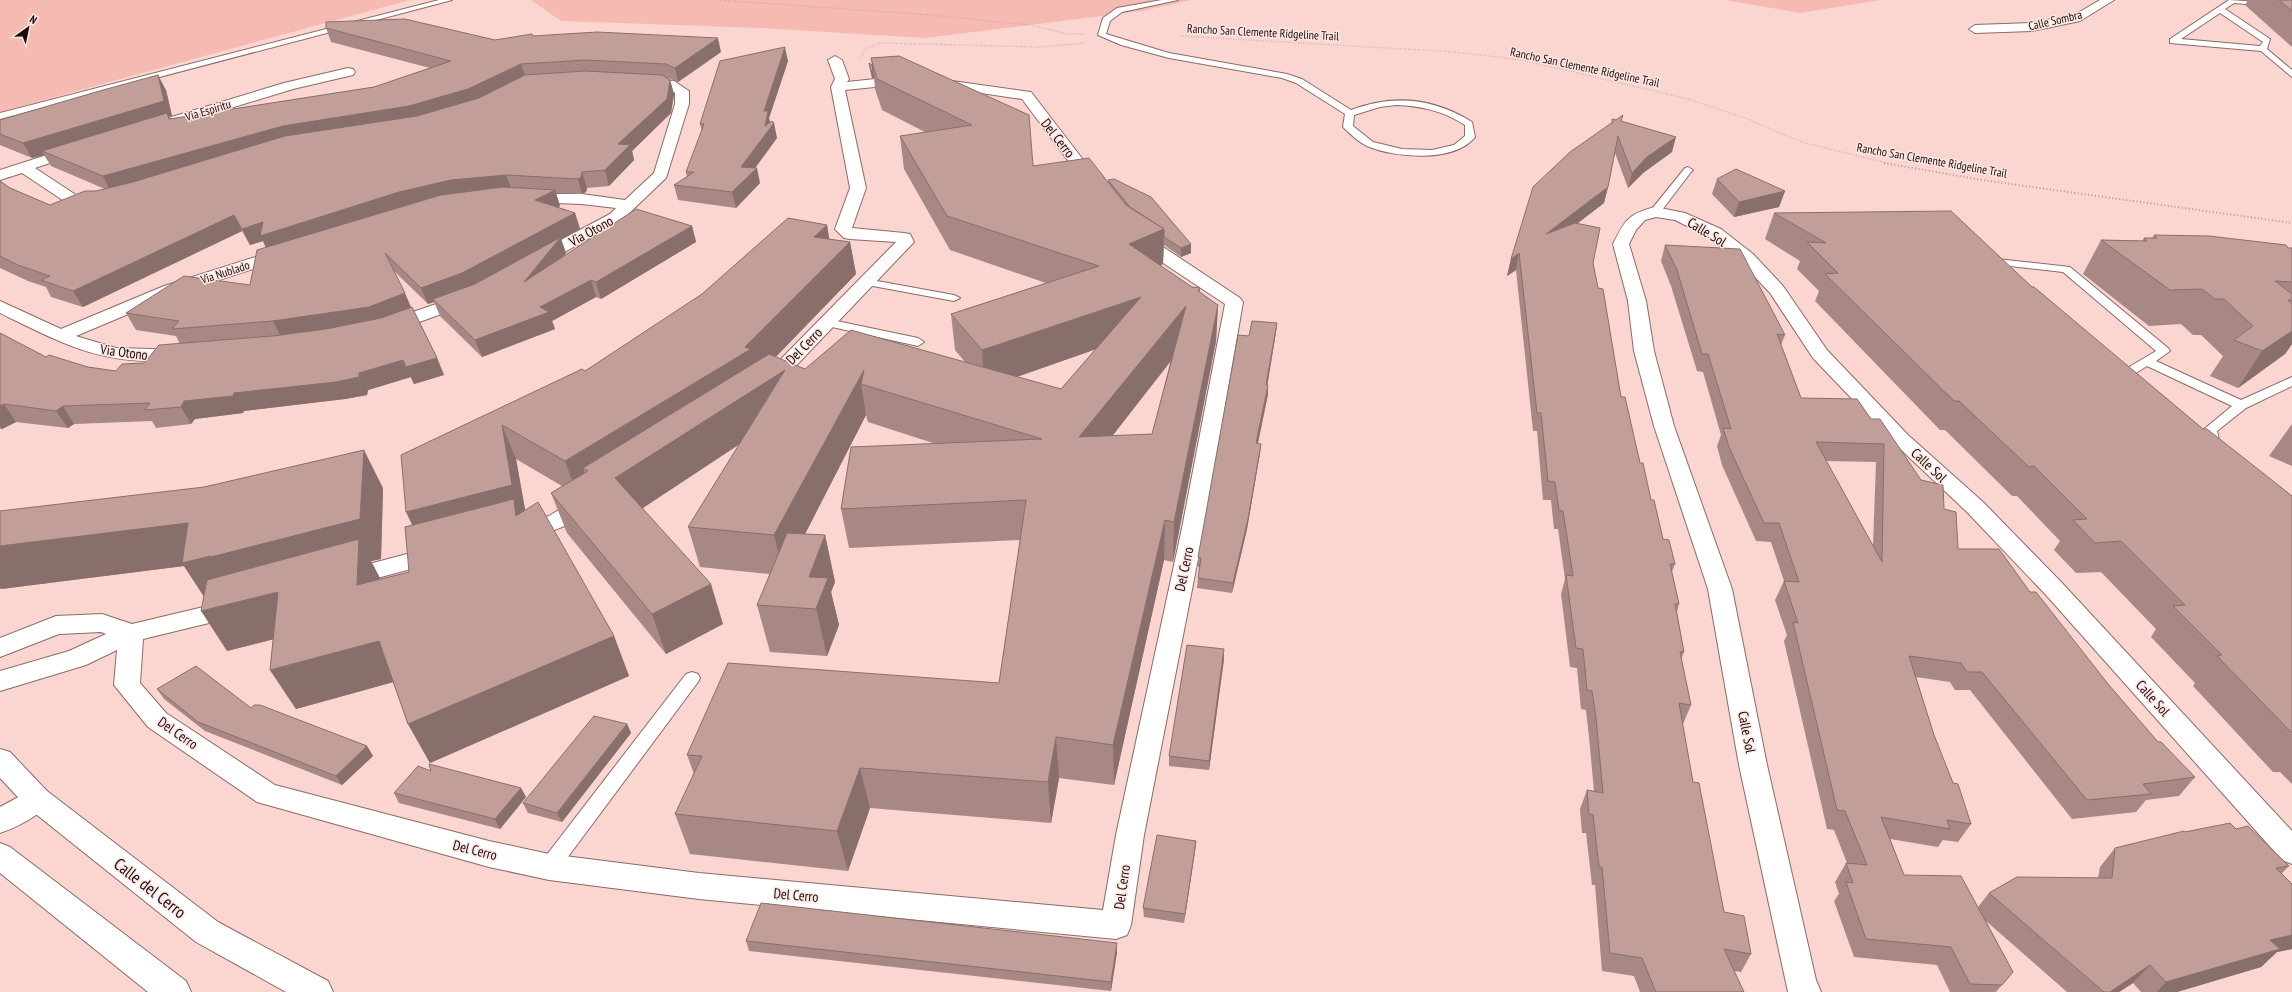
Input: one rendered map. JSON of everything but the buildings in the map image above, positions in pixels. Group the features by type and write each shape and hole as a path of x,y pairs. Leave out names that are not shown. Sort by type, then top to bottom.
{"street":[{"name":"Calle Sombra","path":"1975,29 2032,27 2080,17 2108,0"},
{"name":"Del Cerro","path":"757,394 770,386 784,367 827,324 906,240 904,238 850,234 845,232 843,229 858,188 838,87 842,79 836,60"},
{"name":"Via Espiritu","path":"143,130 289,86 348,72"},
{"name":"Del Cerro","path":"838,87 910,80 1026,95 1106,199"},
{"name":"Via Otono","path":"522,269 616,217 661,176 682,104 682,91 668,84 629,82"},
{"path":"0,174 90,146"},
{"path":"23,167 76,202 113,199"},
{"path":"511,197 582,200 630,205"},
{"name":"Calle Sol","path":"1806,992 1801,986 1757,780 1720,589 1664,426 1644,351 1637,301 1621,244 1629,228 1639,217 1655,212 1679,216 1693,221 1715,233 1747,258 1777,290 1820,354 1901,439 1975,507 2054,589 2292,851"},
{"name":"Del Cerro","path":"131,633 127,685 157,720 268,794 482,852 549,867 699,886 1116,925 1130,834 1193,528 1234,302 1134,236 1124,223"},
{"name":"Via Nublado","path":"62,335 170,290 303,247"},
{"path":"373,331 430,313 482,291"},
{"name":"Via Otono","path":"0,306 93,349 118,354 158,356 197,353"},
{"path":"504,536 556,522 603,492"},
{"path":"330,582 458,548"},
{"path":"0,681 77,658 131,633 254,603"},
{"path":"0,648 56,625 102,623 131,633"},
{"name":"Calle del Cerro","path":"0,760 37,799 207,932 317,992"},
{"path":"0,821 37,799"},
{"path":"0,856 163,984 176,992"}],"lane":[{"path":"0,116 448,0"},
{"path":"1174,0 1120,10 1106,20 1102,35 1120,42 1156,52 1284,76 1299,81 1350,113"},
{"path":"2292,6 2234,1 2173,41 2262,49 2292,74"},
{"path":"2221,10 2266,41 2262,49"},
{"path":"1397,102 1430,105 1454,112 1470,124 1470,137 1457,147 1432,153 1402,152 1370,144 1348,127 1350,113 1374,104 1397,102"},
{"path":"1655,212 1688,170"},
{"path":"1997,276 1977,258 2066,269 2164,351 2148,362 2111,378 2126,391"},
{"path":"866,282 954,298"},
{"path":"827,324 918,342"},
{"path":"2148,362 2241,405"},
{"path":"2224,460 2214,450 2210,430 2241,405 2292,381"},
{"path":"549,867 692,678"}],"path":[{"path":"718,0 931,15 1030,25 1067,34 1102,35"},
{"path":"861,58 865,49 879,42 1039,47 1080,45 1102,35"},
{"name":"Rancho San Clemente Ridgeline Trail","path":"1180,36 1454,52 1523,60 1688,99 1745,118 1802,142 1876,162 1982,180 2292,223"}],"shaded area":[{"path":"0,0 410,0 0,112"},
{"path":"531,0 1191,0 1142,11 925,38 762,28 561,21"},
{"path":"1725,0 1880,0 1800,13"}]}
